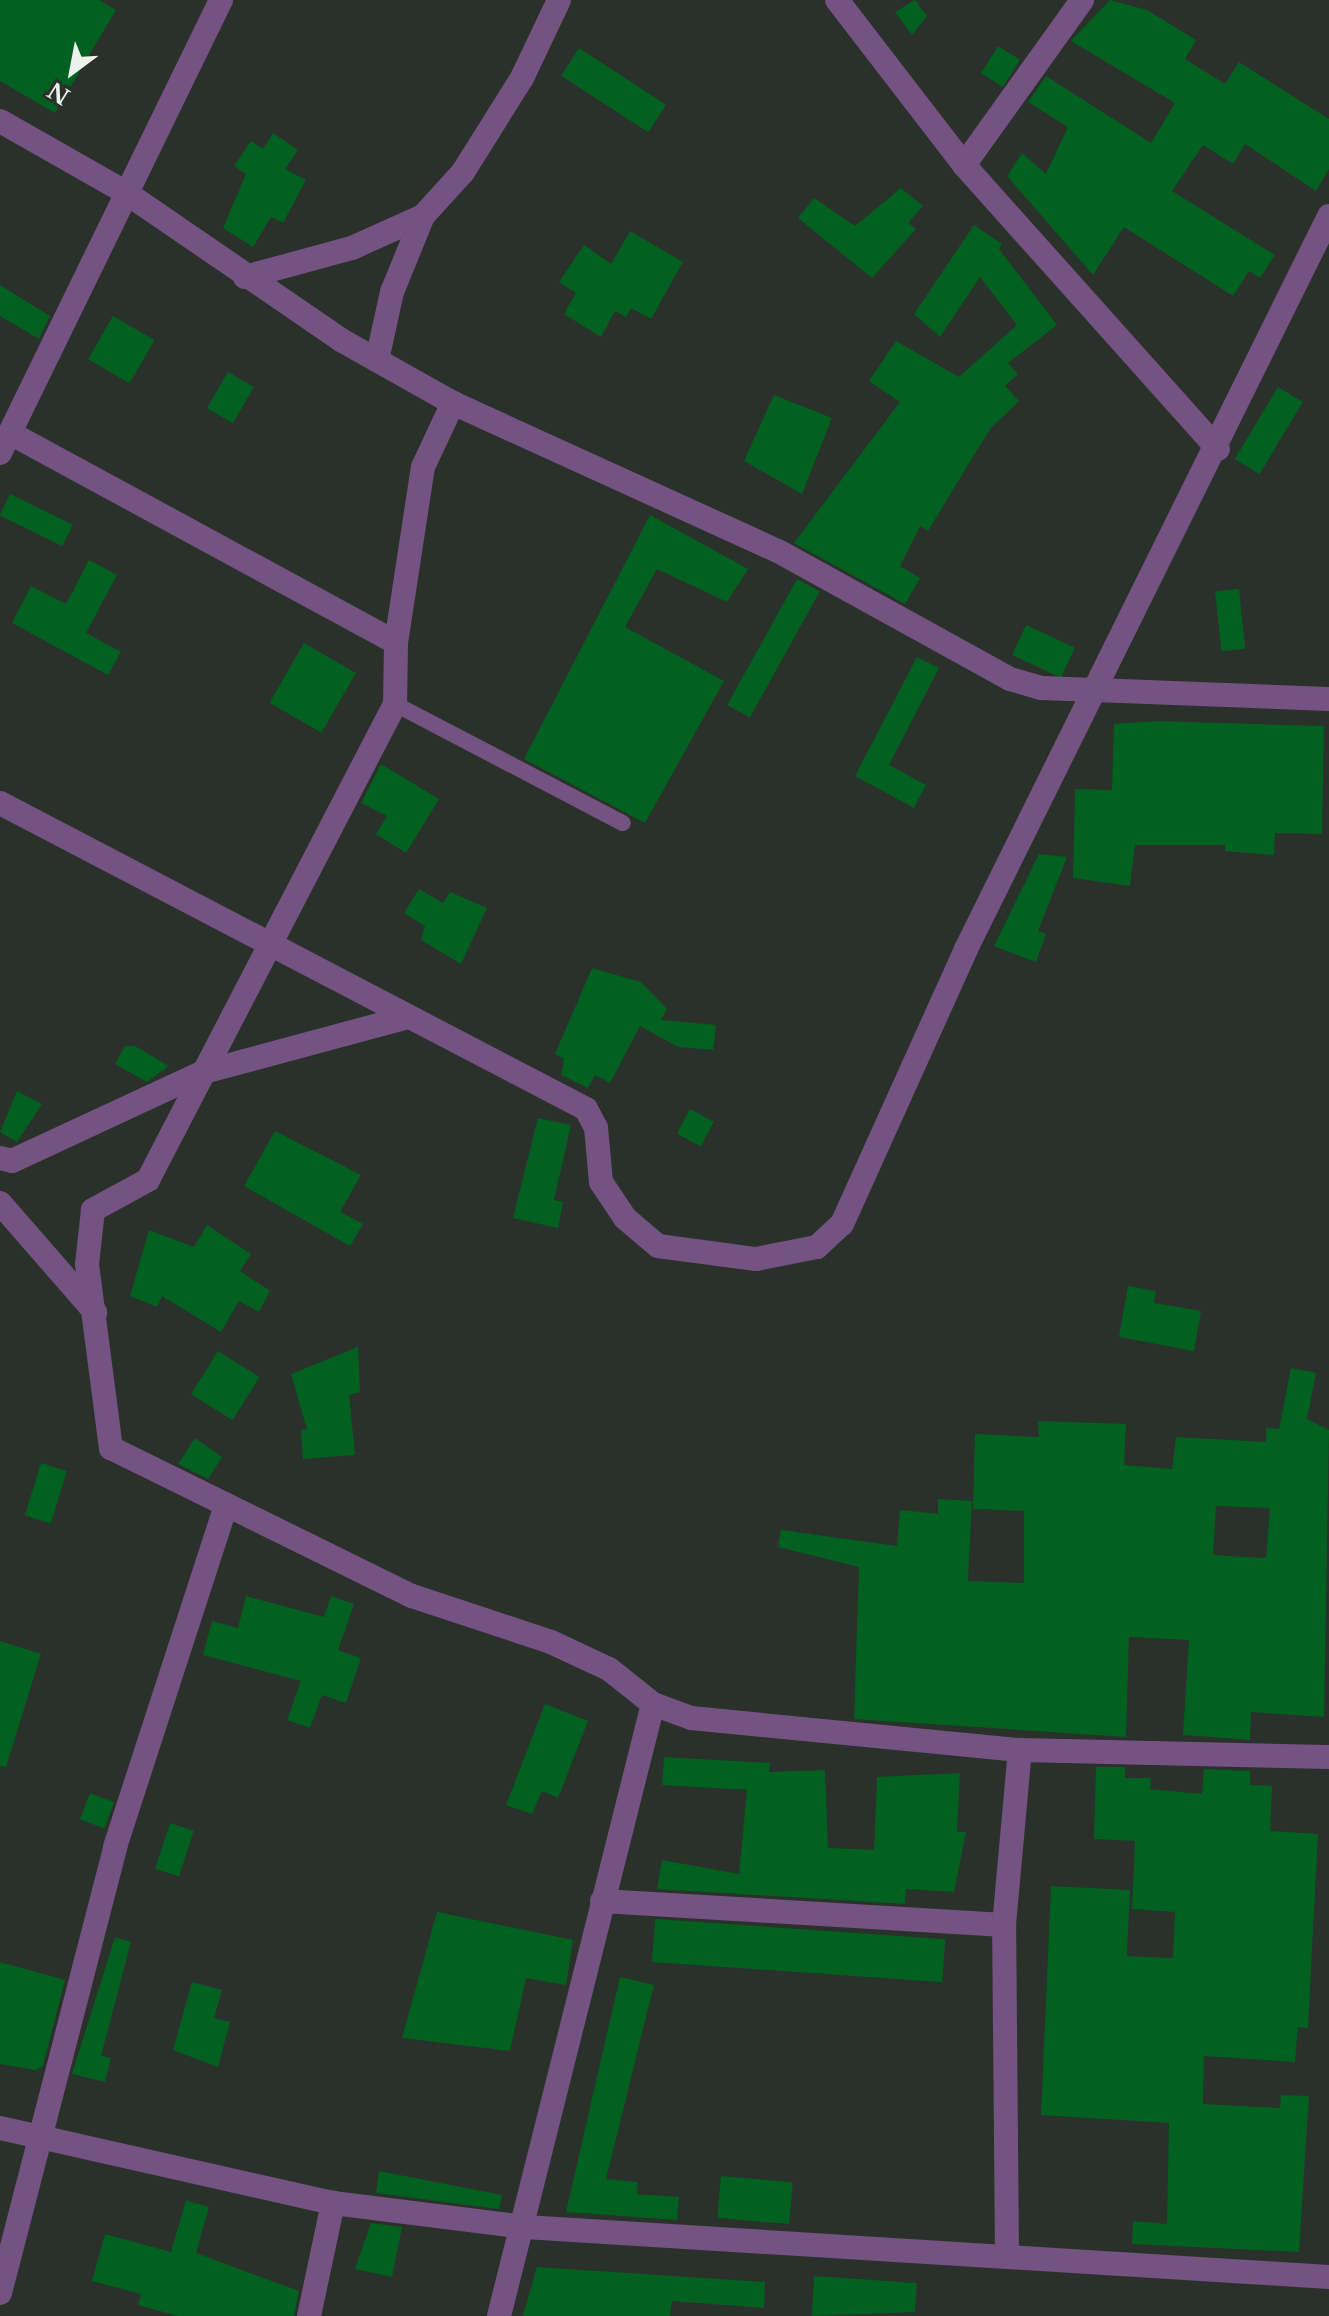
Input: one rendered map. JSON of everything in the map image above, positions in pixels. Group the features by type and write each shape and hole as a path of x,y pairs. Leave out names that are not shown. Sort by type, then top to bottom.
{"street":[{"path":"221,0 5,443 396,643"},
{"path":"377,360 392,292 423,216 463,172 522,78 559,0"},
{"path":"837,0 964,165 1218,449"},
{"path":"964,165 1082,0"},
{"path":"0,121 125,192 245,277 377,360 453,403 778,551 1010,679 1042,688 1099,685 1329,699"},
{"path":"245,277 352,248 423,216"},
{"path":"6,809 404,1018 586,1109 596,1128 601,1182 625,1218 658,1246 756,1259 817,1247 842,1224 966,949 1218,449 1329,216"},
{"path":"453,403 423,467 396,643 395,704 148,1180 93,1210 87,1264 97,1314 111,1448 412,1596 551,1642 609,1669 653,1704 726,1722 1020,1750 1329,1757"},
{"path":"0,1158 27,1155 204,1072 404,1018"},
{"path":"0,1203 97,1314"},
{"path":"0,2293 115,1847 226,1505"},
{"path":"499,2316 525,2227 602,1901 653,1704"},
{"path":"1007,2256 1004,1925 1020,1750"},
{"path":"602,1901 1004,1925"},
{"path":"0,2128 38,2140 333,2203 525,2227 1329,2277"},
{"path":"309,2316 333,2203"}],"lane":[{"path":"395,704 623,823"}],"building":[{"path":"0,0 99,0 116,10 55,113 0,81"},
{"path":"915,0 927,16 912,35 895,12"},
{"path":"1110,0 1147,10 1196,40 1185,59 1225,84 1239,62 1329,119 1329,169 1316,191 1245,144 1233,164 1203,145 1172,191 1275,255 1260,278 1249,271 1233,296 1124,227 1093,275 1007,176 1022,153 1046,174 1068,127 1028,102 1046,76 1151,143 1175,103 1071,41"},
{"path":"998,46 1020,60 1003,87 981,73"},
{"path":"579,48 666,105 648,132 561,76"},
{"path":"273,133 298,150 285,169 306,180 283,223 271,217 253,247 223,228 246,174 234,166 251,141 263,149"},
{"path":"901,188 923,206 908,223 916,229 872,278 798,218 814,198 855,226"},
{"path":"974,225 1002,244 999,249 1057,325 1008,363 1018,374 1005,386 1019,401 990,429 928,531 920,526 900,566 920,578 905,604 794,543 900,402 869,381 896,341 959,377 1017,325 980,277 940,337 914,314"},
{"path":"630,231 683,262 651,319 631,308 626,317 615,311 601,337 564,314 576,293 559,282 584,245 611,264"},
{"path":"0,285 50,316 39,339 0,316"},
{"path":"113,316 155,340 130,383 88,359"},
{"path":"228,372 254,387 233,423 207,408"},
{"path":"1278,387 1303,402 1260,474 1235,459"},
{"path":"774,395 832,418 802,494 744,461"},
{"path":"10,494 73,525 62,546 0,516"},
{"path":"650,515 748,569 727,602 657,569 625,627 724,681 645,823 524,759"},
{"path":"89,560 117,575 86,633 121,652 108,675 12,623 31,586 66,604"},
{"path":"797,579 820,592 750,718 727,705"},
{"path":"1239,589 1245,649 1221,651 1215,592"},
{"path":"1026,625 1075,648 1061,678 1012,655"},
{"path":"304,643 356,673 321,733 270,703"},
{"path":"917,657 939,668 889,765 926,785 914,808 855,776"},
{"path":"1157,721 1324,726 1322,834 1275,833 1274,855 1225,851 1225,845 1135,845 1130,886 1073,878 1075,789 1112,790 1114,724"},
{"path":"381,764 439,799 406,853 376,834 387,816 361,803"},
{"path":"1039,854 1067,857 1038,931 1046,934 1036,962 994,946"},
{"path":"419,889 443,903 450,892 487,908 461,964 421,940 425,926 404,913"},
{"path":"592,968 641,982 667,1009 661,1020 716,1025 713,1050 678,1047 640,1026 610,1083 595,1075 588,1088 561,1075 564,1059 555,1054"},
{"path":"125,1046 135,1046 169,1066 147,1082 115,1064"},
{"path":"17,1091 42,1104 17,1142 0,1132"},
{"path":"690,1109 714,1122 701,1146 677,1134"},
{"path":"538,1118 571,1125 554,1200 563,1202 558,1228 513,1218"},
{"path":"275,1131 361,1175 340,1212 363,1224 350,1246 244,1186"},
{"path":"207,1225 251,1254 240,1271 270,1291 259,1312 239,1301 221,1332 162,1296 157,1307 130,1296 149,1230 194,1247"},
{"path":"1128,1286 1156,1291 1154,1303 1201,1311 1194,1351 1119,1337"},
{"path":"358,1347 360,1392 349,1395 355,1455 303,1459 301,1430 307,1429 291,1374"},
{"path":"218,1351 260,1377 233,1420 191,1394"},
{"path":"1291,1368 1316,1373 1307,1419 1329,1430 1324,1717 1251,1712 1250,1740 1183,1735 1189,1640 1129,1637 1126,1737 854,1719 859,1567 778,1547 781,1530 897,1546 900,1510 938,1514 938,1499 972,1501 968,1581 1024,1583 1024,1511 973,1509 975,1434 1039,1437 1038,1421 1126,1424 1124,1465 1172,1469 1176,1437 1266,1442 1266,1428 1279,1429","holes":["1216,1506 1270,1508 1266,1558 1213,1555"]},
{"path":"195,1438 222,1457 208,1479 178,1464"},
{"path":"41,1463 67,1471 51,1523 25,1516"},
{"path":"246,1596 324,1617 331,1596 354,1604 338,1650 361,1658 346,1703 322,1695 310,1728 287,1720 301,1681 203,1655 212,1621 238,1628"},
{"path":"0,1641 41,1654 6,1767 0,1766"},
{"path":"545,1704 588,1721 558,1798 542,1791 532,1814 506,1805"},
{"path":"664,1757 770,1763 769,1772 825,1770 828,1848 874,1850 877,1777 960,1773 957,1832 966,1832 954,1892 906,1889 905,1904 657,1889 662,1860 739,1874 747,1790 662,1785"},
{"path":"1096,1767 1125,1767 1125,1778 1151,1778 1150,1789 1202,1794 1204,1769 1250,1771 1250,1785 1272,1786 1270,1831 1318,1834 1308,2028 1298,2027 1295,2062 1204,2056 1203,2104 1280,2108 1281,2095 1309,2096 1299,2252 1132,2244 1133,2221 1167,2224 1169,2123 1041,2115 1051,1886 1130,1890 1127,1956 1173,1958 1175,1912 1132,1909 1135,1841 1094,1839"},
{"path":"90,1793 114,1802 104,1828 80,1819"},
{"path":"170,1823 194,1831 179,1876 155,1869"},
{"path":"437,1912 573,1940 566,1985 526,1978 510,2051 402,2038"},
{"path":"655,1919 945,1939 942,1982 652,1962"},
{"path":"115,1937 131,1942 101,2056 111,2058 105,2082 72,2074"},
{"path":"0,1962 65,1980 43,2066 36,2070 0,2064"},
{"path":"620,1977 654,1985 606,2179 638,2182 637,2194 679,2197 677,2220 566,2212"},
{"path":"192,1982 222,1990 214,2018 230,2022 218,2067 173,2050"},
{"path":"379,2171 502,2195 499,2209 376,2193"},
{"path":"721,2176 793,2182 789,2224 717,2218"},
{"path":"186,2200 209,2207 196,2253 299,2291 294,2316 178,2316 138,2305 141,2294 92,2281 105,2234 171,2252"},
{"path":"371,2223 402,2227 392,2277 355,2269"},
{"path":"537,2267 765,2282 764,2308 672,2301 670,2316 523,2316"},
{"path":"814,2276 917,2283 915,2312 812,2316"}]}
